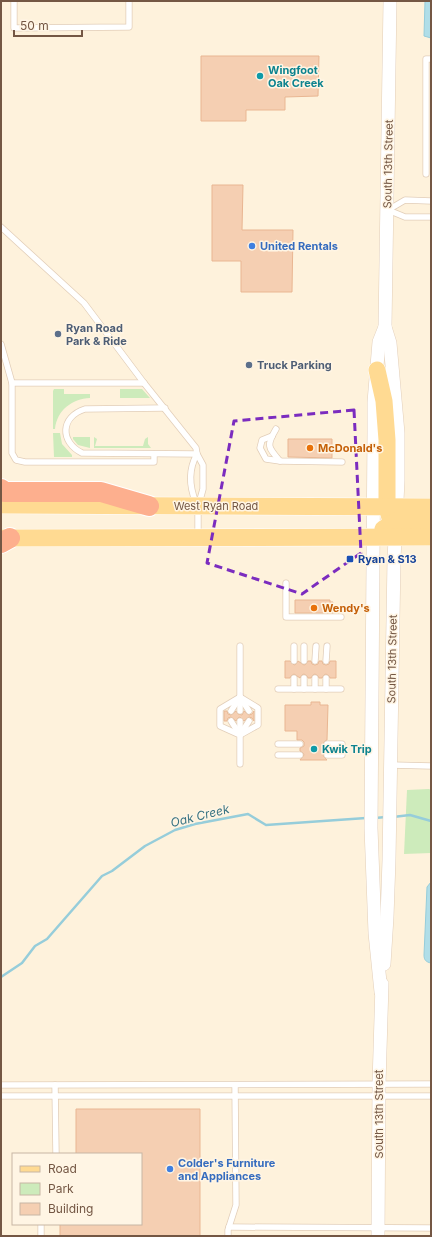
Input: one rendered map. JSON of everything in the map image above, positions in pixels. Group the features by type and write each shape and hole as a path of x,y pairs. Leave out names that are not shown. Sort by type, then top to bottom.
{"highway":[{"path":"1,490 5,492 101,492 149,506"}],"main road":[{"path":"377,370 384,401 388,440 390,517 431,520"},
{"name":"West Ryan Road","path":"1,505 198,507 390,517 431,507"},
{"name":"West Ryan Road","path":"4,540 373,536 390,517"},
{"name":"West Ryan Road","path":"390,517 431,537"}],"street":[{"name":"South 13th Street","path":"377,370 379,342 384,327 390,1"},
{"name":"South 13th Street","path":"378,1232 381,992 386,931 390,825 390,517 398,433 390,343 384,327"},
{"name":"South 13th Street","path":"381,992 375,933 371,828 373,536 390,517"}],"lane":[{"path":"14,1 14,28 21,28 129,27 129,1"},
{"path":"426,174 426,59 431,59"},
{"path":"387,210 405,200 431,200"},
{"path":"387,210 406,218 431,218"},
{"path":"1,227 84,304 196,448 197,454 203,465 203,489 198,507 198,537"},
{"path":"1,344 12,383 12,453 16,460 25,462 154,462 154,454"},
{"path":"12,383 144,382"},
{"path":"165,408 85,409 78,411 72,416 66,426 66,437 74,449 82,453 197,454"},
{"path":"276,429 269,440 271,450 280,462"},
{"path":"272,436 262,440 260,448 266,459 280,462 342,462"},
{"path":"197,454 191,464 191,489 198,507"},
{"path":"286,583 286,616 341,616"},
{"path":"240,646 240,711"},
{"path":"294,646 294,661"},
{"path":"304,646 304,661"},
{"path":"315,661 316,646"},
{"path":"326,661 327,646"},
{"path":"294,678 294,689"},
{"path":"304,678 304,689"},
{"path":"315,678 315,689"},
{"path":"326,678 326,689"},
{"path":"278,689 341,689"},
{"path":"231,711 240,697"},
{"path":"240,697 248,711"},
{"path":"240,697 220,709 220,726 240,735"},
{"path":"240,697 258,708 258,726 240,735"},
{"path":"231,720 240,735"},
{"path":"240,721 240,764"},
{"path":"240,735 249,721"},
{"path":"278,744 300,744"},
{"path":"327,744 342,744"},
{"path":"278,755 300,755"},
{"path":"327,755 342,755"},
{"path":"390,765 431,766"},
{"path":"1,1096 234,1096 379,1090 431,1084"},
{"path":"1,1085 235,1085 379,1090 431,1096"},
{"path":"55,1085 56,1153"},
{"path":"228,1236 229,1227 236,1205 235,1085"},
{"path":"41,1225 41,1236"},
{"path":"229,1227 378,1232 431,1228"}],"highlighted area":[{"path":"354,410 361,553 302,594 207,563 234,421"}],"green space":[{"path":"54,389 64,389 64,394 90,394 90,398 77,401 66,407 56,422 55,429 53,429 53,391"},
{"path":"120,389 142,389 150,398 120,398"},
{"path":"53,433 60,433 62,444 72,455 72,457 54,457"},
{"path":"73,437 90,437 90,448 78,445"},
{"path":"94,437 97,439 95,446 143,446 145,439 148,437 148,444 151,448 94,448"},
{"path":"407,790 431,790 431,853 404,854"}],"water":[{"path":"425,1 431,1 431,38 424,36"},
{"path":"431,882 431,963 424,958 424,955 427,887"}],"building":[{"name":"Wingfoot Oak Creek","path":"201,56 319,56 318,96 285,97 285,110 246,110 246,121 201,121"},
{"name":"United Rentals","path":"212,185 243,185 242,230 293,230 292,292 241,292 241,261 212,261"},
{"name":"McDonald's","path":"288,439 332,439 332,458 288,457"},
{"name":"Wendy's","path":"295,600 330,600 330,602 333,602 333,613 295,613"},
{"path":"285,661 290,661 294,665 298,661 304,665 308,661 311,661 312,664 315,665 318,664 319,661 322,661 323,664 326,665 329,664 330,661 336,661 336,678 330,678 326,674 322,678 319,678 315,674 311,678 308,678 304,674 300,678 294,674 290,678 285,678"},
{"name":"Kwik Trip","path":"311,702 320,702 320,705 328,705 327,740 323,744 327,748 327,751 323,755 327,760 300,760 304,755 300,751 300,748 304,746 304,742 302,740 297,740 297,731 285,731 285,705 311,705"},
{"path":"224,711 227,711 228,714 231,715 236,711 238,714 242,715 244,711 249,715 254,711 254,721 249,717 244,721 240,717 236,721 231,717 228,718 227,721 224,721"},
{"name":"Colder's Furniture and Appliances","path":"76,1109 200,1109 200,1236 60,1236 60,1225 142,1225 142,1153 76,1153"}],"waterway":[{"name":"Oak Creek","path":"1,977 22,963 35,946 47,939 102,876 112,871 145,846 175,830 195,824 248,814 266,825 366,818"},
{"name":"Oak Creek","path":"393,817 410,815 431,821"},
{"name":"Oak Creek","path":"375,818 386,817"}],"place":[{"name":"Wingfoot Oak Creek","path":"260,76"},
{"name":"United Rentals","path":"252,246"},
{"name":"Ryan Road Park & Ride","path":"58,334"},
{"name":"Truck Parking","path":"249,365"},
{"name":"McDonald's","path":"310,448"},
{"name":"Ryan & S13","path":"350,559"},
{"name":"Wendy's","path":"314,608"},
{"name":"Kwik Trip","path":"314,749"},
{"name":"Colder's Furniture and Appliances","path":"170,1169"}]}
